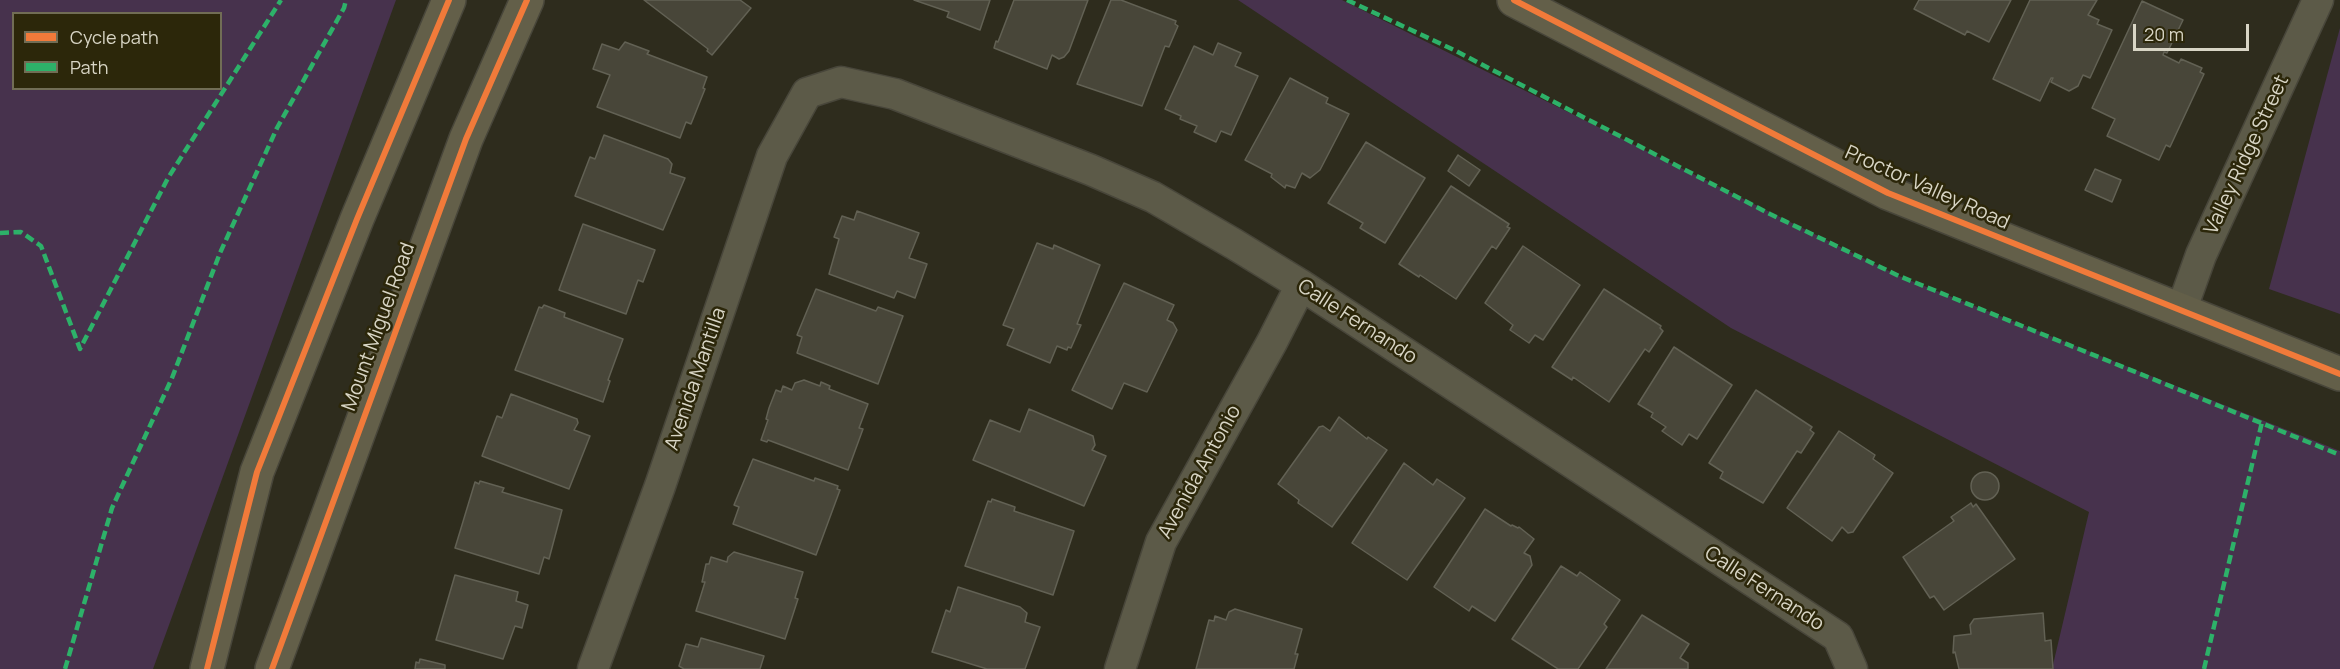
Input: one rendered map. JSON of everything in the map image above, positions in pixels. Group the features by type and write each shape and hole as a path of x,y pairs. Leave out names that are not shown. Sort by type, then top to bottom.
{"street":[{"path":"207,669 257,472 357,219 449,0"},
{"name":"Mount Miguel Road","path":"272,669 466,139 527,0"},
{"name":"Proctor Valley Road","path":"1514,0 1888,193 2340,375"},
{"name":"Valley Ridge Street","path":"2181,311 2201,255 2318,0"},
{"name":"Calle Fernando","path":"807,93 841,82 895,94 1091,170 1153,197 1301,285 1838,637 1852,669"},
{"name":"Avenida Mantilla","path":"593,669 660,486 772,156 807,93"},
{"name":"Avenida Antonio","path":"1120,669 1161,542 1272,342 1301,285"}],"shaded area":[{"path":"0,0 396,0 153,669 0,669"},
{"path":"1238,0 1342,0 1899,276 2340,451 2340,669 2052,669 2089,512 1731,328"},
{"path":"2340,28 2340,314 2269,289"}],"building":[{"path":"644,0 740,0 751,8 712,55 707,51 708,49"},
{"path":"914,0 990,0 980,30 947,17 949,12"},
{"path":"1014,0 1088,0 1069,51 1059,59 1052,55 1047,69 994,48"},
{"path":"1111,0 1121,0 1176,21 1175,24 1178,26 1169,47 1165,46 1142,106 1077,84"},
{"path":"1919,0 2011,0 1989,42 1967,31 1965,35 1914,9"},
{"path":"2030,0 2097,0 2088,15 2099,20 2097,24 2112,30 2090,78 2083,75 2078,86 2069,91 2051,82 2053,78 2051,78 2040,101 1993,79"},
{"path":"2142,1 2183,20 2167,53 2164,52 2163,55 2179,63 2181,59 2202,68 2200,72 2204,74 2170,147 2166,145 2159,160 2107,136 2115,119 2092,108"},
{"path":"625,42 649,51 647,54 707,77 703,88 705,89 691,124 686,122 680,138 597,107 610,75 593,69 602,44 619,50"},
{"path":"1218,43 1241,53 1235,66 1258,76 1231,135 1221,131 1216,142 1194,132 1197,126 1165,109 1194,46 1213,55"},
{"path":"1290,78 1328,98 1326,103 1349,114 1320,170 1310,178 1302,173 1295,188 1286,185 1285,188 1271,177 1272,174 1245,160"},
{"path":"604,135 668,159 672,164 670,173 685,178 663,230 575,196 590,157 595,159"},
{"path":"1366,142 1425,178 1385,243 1360,228 1363,223 1328,203"},
{"path":"1458,155 1480,170 1469,186 1448,171"},
{"path":"2095,169 2121,180 2112,202 2085,190"},
{"path":"1451,186 1509,224 1507,227 1510,228 1496,249 1492,246 1456,299 1399,264"},
{"path":"857,211 919,233 909,258 927,264 915,298 897,291 894,298 829,274 839,239 834,237 842,216 854,220"},
{"path":"583,224 655,250 643,282 638,280 626,314 559,290"},
{"path":"1037,243 1053,249 1054,245 1100,265 1077,324 1081,325 1071,348 1068,347 1067,350 1057,346 1050,363 1007,345 1014,329 1003,325"},
{"path":"1523,246 1580,285 1543,340 1535,335 1529,343 1510,330 1513,325 1485,303"},
{"path":"1124,283 1174,305 1167,320 1173,323 1177,330 1147,392 1124,383 1112,409 1072,390"},
{"path":"816,289 876,311 878,307 903,316 878,384 797,353 802,337 797,335"},
{"path":"1604,289 1661,326 1663,331 1649,352 1645,349 1609,402 1573,377 1572,380 1552,367"},
{"path":"544,305 565,313 564,317 623,339 608,380 610,381 603,402 515,370 539,307 542,308"},
{"path":"1674,347 1732,385 1697,439 1689,434 1682,445 1662,431 1666,427 1651,417 1653,413 1638,404"},
{"path":"804,380 820,386 821,382 830,386 829,389 868,404 859,428 863,429 848,470 768,440 767,442 761,440 776,390 781,392 783,386 792,390 795,383"},
{"path":"1756,390 1812,427 1810,430 1814,433 1801,453 1797,451 1763,503 1720,478 1723,472 1709,463"},
{"path":"511,394 577,419 578,423 574,430 590,436 569,489 482,456 497,416 502,418"},
{"path":"1029,409 1093,436 1095,445 1092,450 1106,456 1084,506 973,460 990,420 1020,432"},
{"path":"1339,417 1367,439 1368,437 1387,450 1332,527 1298,503 1299,500 1278,484 1319,427 1323,426 1330,431"},
{"path":"1839,431 1875,455 1873,459 1893,473 1853,532 1848,533 1842,527 1832,541 1787,508"},
{"path":"753,459 814,481 815,478 838,486 837,489 840,490 816,555 733,524 739,507 734,505"},
{"path":"1404,463 1433,485 1437,479 1465,498 1407,580 1352,543"},
{"path":"1985,472 1995,476 1999,486 1995,496 1985,500 1975,496 1971,486 1975,476"},
{"path":"480,481 504,488 502,492 562,510 549,559 544,557 539,574 455,548 475,482 479,484"},
{"path":"992,499 1015,507 1014,511 1074,531 1053,595 965,566 988,501 991,502"},
{"path":"1971,503 1973,507 1976,504 2015,559 1944,610 1934,596 1930,598 1903,557 1954,521 1951,517"},
{"path":"1485,509 1511,526 1519,527 1534,539 1524,553 1530,556 1532,565 1495,621 1472,606 1469,611 1434,587"},
{"path":"734,552 803,572 795,598 798,599 785,639 696,611 705,582 702,582 706,564 709,564 711,557 727,562 728,557"},
{"path":"1561,566 1577,576 1580,572 1620,600 1604,624 1607,627 1578,669 1558,669 1512,639"},
{"path":"455,575 518,592 516,601 528,605 522,628 515,626 503,659 436,640"},
{"path":"958,587 1020,607 1027,613 1025,622 1040,627 1025,669 987,669 932,652 946,610 950,612"},
{"path":"1235,609 1302,629 1295,654 1298,654 1294,669 1196,669 1209,620 1214,621 1215,616 1226,620 1229,612"},
{"path":"2043,613 2045,641 2051,640 2053,669 1959,669 1955,652 1953,653 1954,636 1971,634 1970,625 1974,619"},
{"path":"1642,615 1689,644 1680,658 1688,663 1688,669 1606,669"},
{"path":"701,638 764,656 760,669 684,669 679,666 686,644 698,647"},
{"path":"420,659 445,665 445,669 415,669 416,662 419,663"}],"marked path":[{"path":"0,233 21,232 41,246 80,349 168,178 281,0"},
{"path":"65,669 112,508 172,378 220,253 277,128 344,8 346,0"},
{"path":"1347,0 1454,50 1770,214 1899,276 2340,455"},
{"path":"2204,669 2262,422"}],"cycle path":[{"path":"207,669 257,472 357,219 449,0"},
{"path":"272,669 466,139 527,0"},
{"path":"1514,0 1888,193 2340,374"}]}
